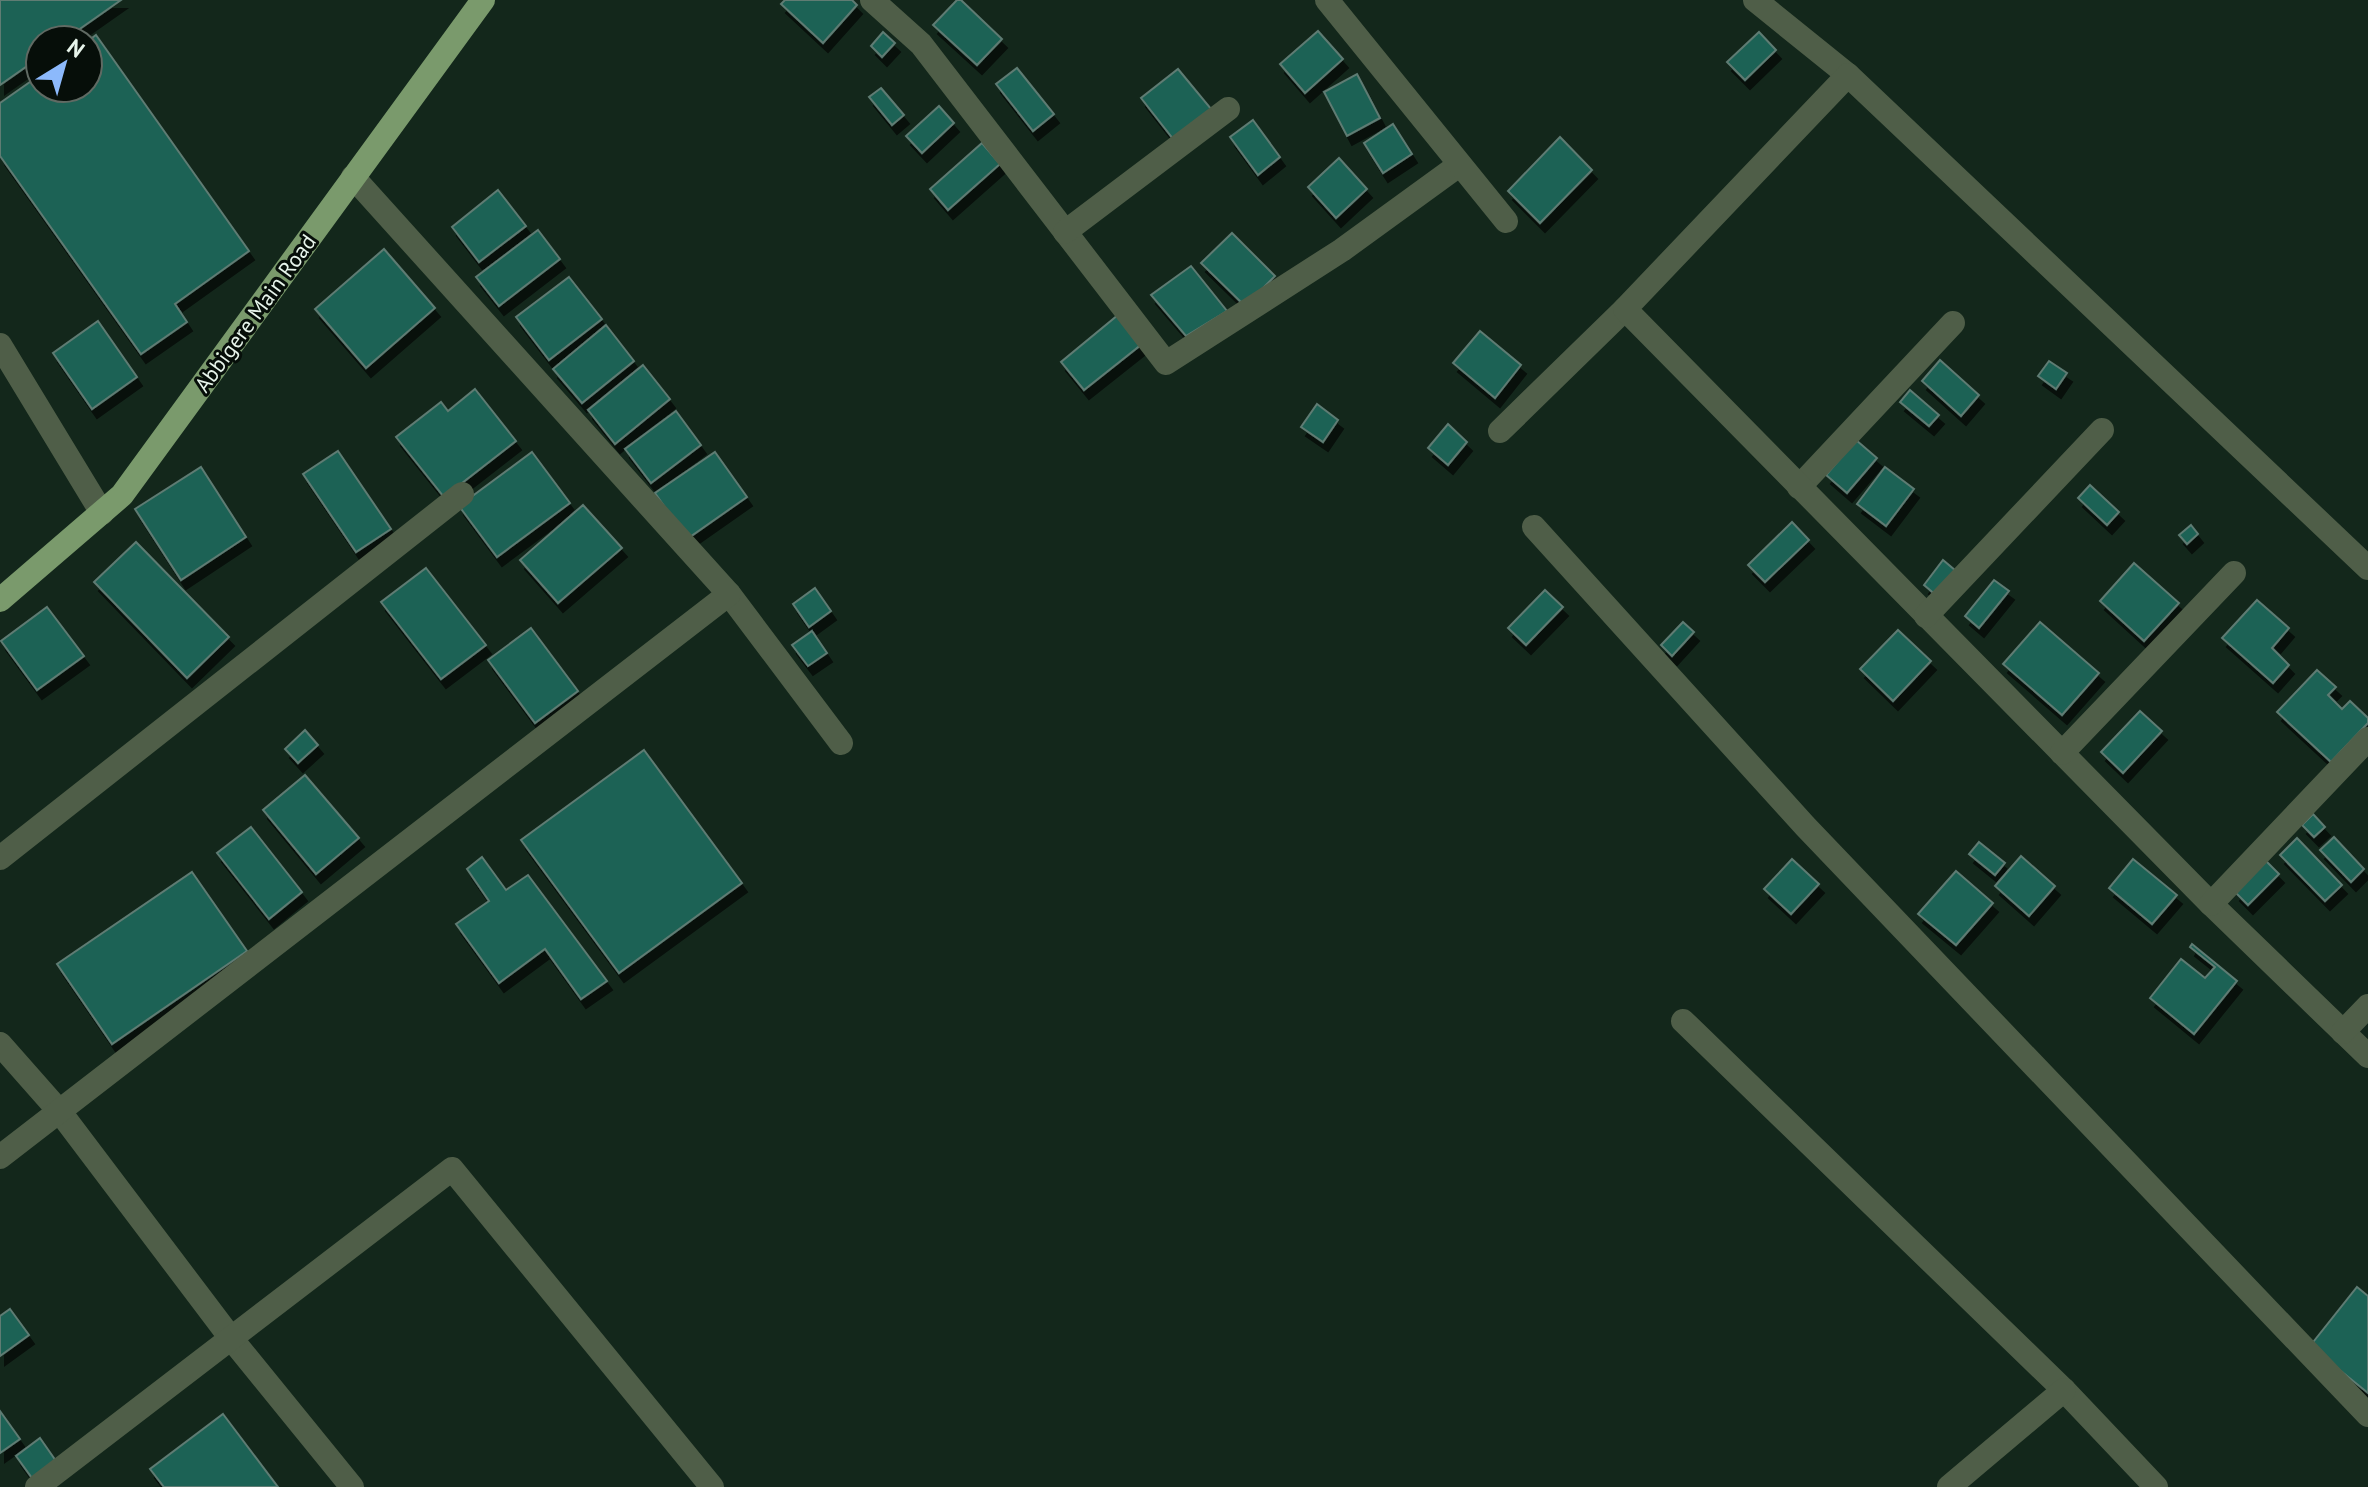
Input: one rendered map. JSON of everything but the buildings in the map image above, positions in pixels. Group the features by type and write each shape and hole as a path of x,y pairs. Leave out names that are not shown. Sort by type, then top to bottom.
{"main road":[{"name":"Abbigere Main Road","path":"0,600 122,495 483,0"}],"street":[{"path":"872,0 921,44 1166,363 1342,250 1459,165"},
{"path":"1327,0 1506,221"},
{"path":"1755,0 1848,75 2368,568"},
{"path":"1500,431 1625,309 1848,75"},
{"path":"1065,232 1228,109"},
{"path":"353,177 729,594 841,743"},
{"path":"1625,309 2211,904 2368,1056"},
{"path":"1799,487 1953,323"},
{"path":"0,345 102,513"},
{"path":"1926,616 2102,430"},
{"path":"0,858 462,494"},
{"path":"1534,527 1805,826 2368,1415"},
{"path":"2062,753 2234,573"},
{"path":"0,1157 729,594"},
{"path":"2211,904 2368,739"},
{"path":"2343,1032 2368,1006"},
{"path":"1683,1021 2064,1390 2156,1487"},
{"path":"0,1044 60,1112 230,1337 352,1487"},
{"path":"37,1487 452,1169 712,1487"},
{"path":"1949,1487 2064,1390"}]}
